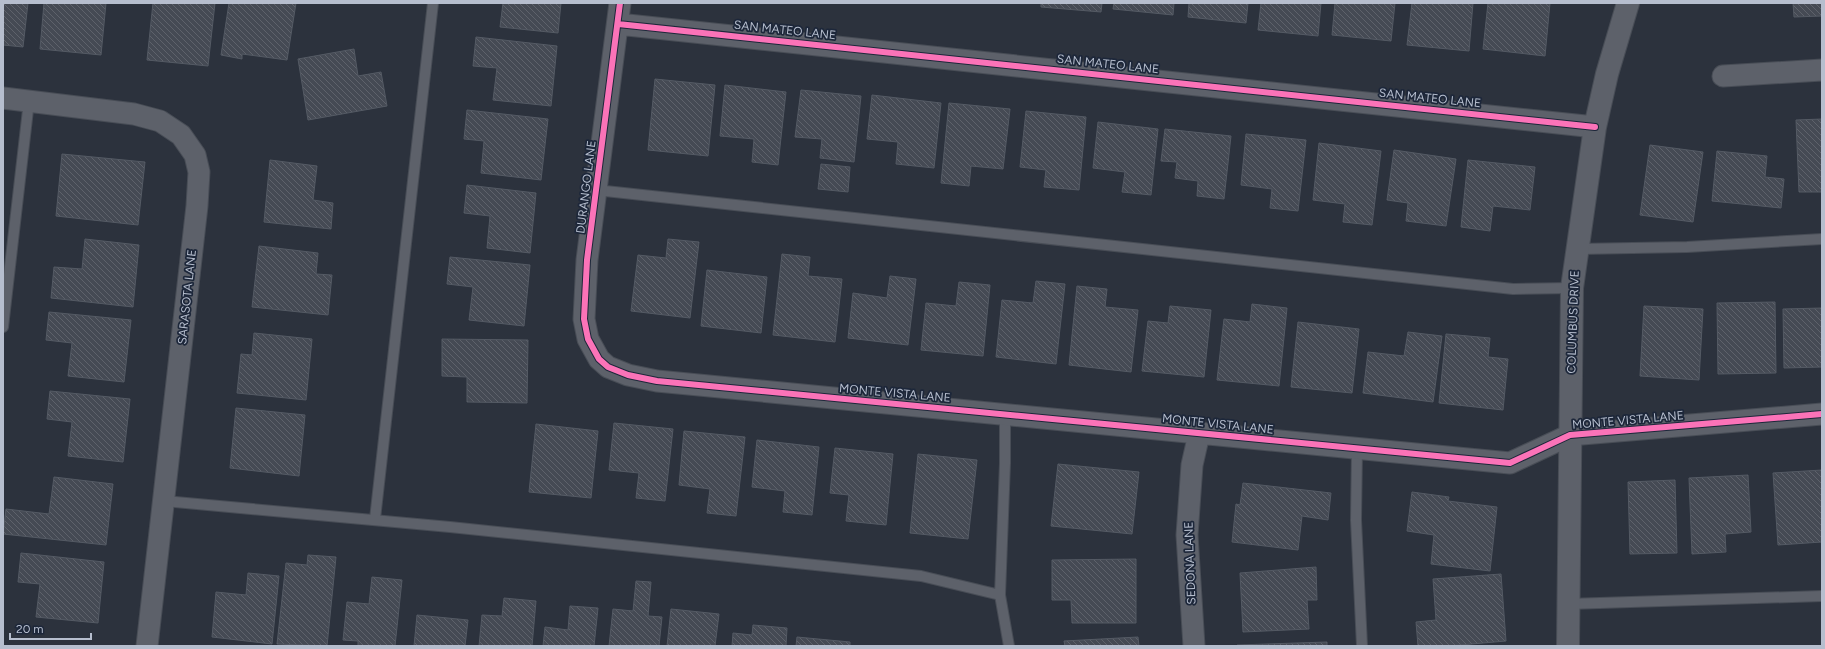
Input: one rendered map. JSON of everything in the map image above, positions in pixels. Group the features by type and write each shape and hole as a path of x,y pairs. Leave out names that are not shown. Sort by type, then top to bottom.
{"street":[{"name":"DURANGO LANE","path":"608,367 599,359 588,339 584,319 588,260 620,3"},
{"name":"COLUMBUS DRIVE","path":"1568,646 1572,288 1595,127 1607,74 1628,3"},
{"name":"SAN MATEO LANE","path":"618,24 1595,127"},
{"path":"1723,76 1822,70"},
{"name":"SARASOTA LANE","path":"3,98 134,114 160,121 181,136 195,155 199,172 197,206 148,646"},
{"name":"MONTE VISTA LANE","path":"608,367 628,375 656,382 1510,464 1570,435 1822,414"},
{"name":"SEDONA LANE","path":"1194,646 1187,535 1192,465 1199,434"}],"lane":[{"path":"376,520 433,3"},
{"path":"3,327 30,101"},
{"path":"596,190 1513,289 1572,288"},
{"path":"1578,249 1687,247 1822,239"},
{"path":"1005,415 1006,463 1000,596 1009,646"},
{"path":"1357,449 1356,520 1362,646"},
{"path":"164,501 376,520 921,576 1000,596"},
{"path":"1568,604 1822,596"}],"building":[{"path":"3,3 28,3 23,47 3,45"},
{"path":"44,3 106,3 101,55 40,49"},
{"path":"153,3 215,3 208,66 147,60"},
{"path":"229,3 296,3 287,60 242,54 242,59 221,55"},
{"path":"503,3 561,3 558,33 500,27"},
{"path":"1041,3 1102,3 1101,12 1041,7"},
{"path":"1114,3 1174,3 1173,15 1113,9"},
{"path":"1189,3 1248,3 1246,23 1188,17"},
{"path":"1261,3 1321,3 1318,36 1258,30"},
{"path":"1335,3 1395,3 1391,41 1332,35"},
{"path":"1412,3 1473,3 1469,51 1407,45"},
{"path":"1488,3 1550,3 1545,56 1483,49"},
{"path":"1793,3 1822,3 1822,16 1794,17"},
{"path":"476,37 557,46 551,106 493,100 497,68 473,66"},
{"path":"354,49 358,76 381,72 387,106 308,120 298,59"},
{"path":"655,79 715,85 708,156 648,150"},
{"path":"725,85 786,92 778,165 752,162 754,139 720,136"},
{"path":"801,90 861,96 854,162 820,158 822,139 795,137"},
{"path":"872,95 941,103 934,168 896,164 898,142 867,139"},
{"path":"949,103 1010,109 1003,169 971,166 969,186 941,183"},
{"path":"467,110 548,119 541,180 481,173 484,141 464,139"},
{"path":"1026,111 1086,117 1079,190 1044,187 1046,170 1020,167"},
{"path":"1822,119 1822,192 1799,192 1796,120"},
{"path":"1098,122 1158,129 1151,195 1122,192 1125,172 1093,168"},
{"path":"1165,129 1231,136 1224,199 1197,196 1198,181 1175,178 1177,162 1161,161"},
{"path":"1246,134 1306,140 1298,211 1270,208 1272,189 1241,185"},
{"path":"1319,143 1381,151 1372,225 1343,222 1345,204 1313,200"},
{"path":"1650,145 1703,152 1693,222 1640,215"},
{"path":"1394,150 1456,159 1446,226 1406,221 1408,203 1387,200"},
{"path":"1717,151 1767,156 1765,177 1784,179 1781,208 1712,201"},
{"path":"62,154 145,162 138,225 56,216"},
{"path":"270,160 317,166 313,200 333,203 331,229 264,222"},
{"path":"1468,160 1535,167 1530,210 1493,206 1490,231 1461,227"},
{"path":"821,164 850,167 848,192 818,189"},
{"path":"467,185 536,193 530,253 487,248 490,216 464,213"},
{"path":"85,239 139,245 133,307 51,298 54,267 82,269"},
{"path":"668,239 699,242 690,318 631,311 638,255 666,258"},
{"path":"259,246 318,253 316,274 332,275 328,315 252,307"},
{"path":"782,254 810,257 808,276 842,279 835,342 773,335"},
{"path":"450,257 530,265 524,326 469,320 473,287 447,284"},
{"path":"707,270 767,277 761,333 701,326"},
{"path":"890,276 916,279 908,345 848,338 853,293 887,298"},
{"path":"1036,281 1065,284 1056,364 996,357 1002,300 1033,303"},
{"path":"959,282 990,285 983,356 921,350 926,303 956,306"},
{"path":"1077,286 1107,289 1105,307 1138,310 1131,372 1069,365"},
{"path":"1775,302 1776,373 1718,374 1717,303"},
{"path":"1252,304 1287,308 1279,386 1217,380 1224,319 1250,322"},
{"path":"1170,306 1211,310 1204,377 1142,371 1148,321 1168,323"},
{"path":"1644,306 1703,309 1699,380 1640,376"},
{"path":"1822,308 1822,367 1784,368 1783,309"},
{"path":"49,312 131,320 124,382 68,376 72,343 46,340"},
{"path":"1298,322 1359,329 1352,393 1291,387"},
{"path":"1408,332 1442,336 1433,402 1363,393 1368,352 1404,356"},
{"path":"254,333 312,339 306,400 237,393 241,354 252,355"},
{"path":"1446,334 1490,338 1488,357 1508,359 1503,410 1439,403"},
{"path":"442,339 528,340 527,403 467,402 467,377 442,376"},
{"path":"50,391 130,399 123,462 68,456 72,422 47,419"},
{"path":"236,408 305,415 299,476 230,468"},
{"path":"614,423 673,429 665,501 636,498 639,473 609,470"},
{"path":"536,424 598,431 591,498 529,492"},
{"path":"684,431 745,437 736,516 707,513 710,489 679,485"},
{"path":"757,440 819,447 812,515 783,512 785,491 752,487"},
{"path":"835,448 893,454 886,525 846,521 849,495 830,493"},
{"path":"918,454 977,460 968,539 910,533"},
{"path":"1058,464 1139,472 1132,534 1051,526"},
{"path":"1822,470 1822,542 1778,545 1773,473"},
{"path":"1748,475 1751,532 1725,534 1726,552 1692,554 1689,478"},
{"path":"54,477 113,484 106,545 3,534 6,509 49,514"},
{"path":"1675,480 1677,553 1630,554 1628,482"},
{"path":"1243,483 1331,493 1328,520 1302,516 1298,550 1232,542 1236,504 1240,505"},
{"path":"1412,492 1449,497 1448,501 1497,507 1490,571 1431,564 1434,535 1407,531"},
{"path":"21,553 104,562 98,623 36,617 40,584 18,582"},
{"path":"308,555 336,557 327,646 277,644 286,563 307,565"},
{"path":"1136,559 1136,623 1072,623 1071,600 1052,600 1052,560"},
{"path":"1316,567 1317,600 1307,600 1309,629 1243,632 1240,573"},
{"path":"248,573 279,576 272,644 212,637 216,592 246,595"},
{"path":"1501,574 1506,641 1449,646 1418,646 1416,622 1436,620 1433,579"},
{"path":"372,577 402,580 395,646 358,646 358,641 343,640 347,602 369,604"},
{"path":"636,581 651,582 648,616 662,617 659,646 609,646 613,609 633,611"},
{"path":"504,598 536,601 532,646 479,646 482,615 502,616"},
{"path":"570,606 598,608 594,646 543,646 545,627 568,630"},
{"path":"671,609 719,614 715,646 667,646"},
{"path":"417,615 468,620 465,646 414,646"},
{"path":"753,625 787,628 786,646 732,646 733,633 752,635"},
{"path":"797,637 850,642 850,646 796,646"},
{"path":"1138,637 1139,646 1065,646 1064,641"},
{"path":"1327,642 1327,646 1237,646 1237,645"}],"cycle path":[{"path":"620,3 587,260 584,319 588,339 599,359 608,367 628,375 657,381 1510,463 1570,435 1822,414"},
{"path":"618,24 1595,127"}]}
